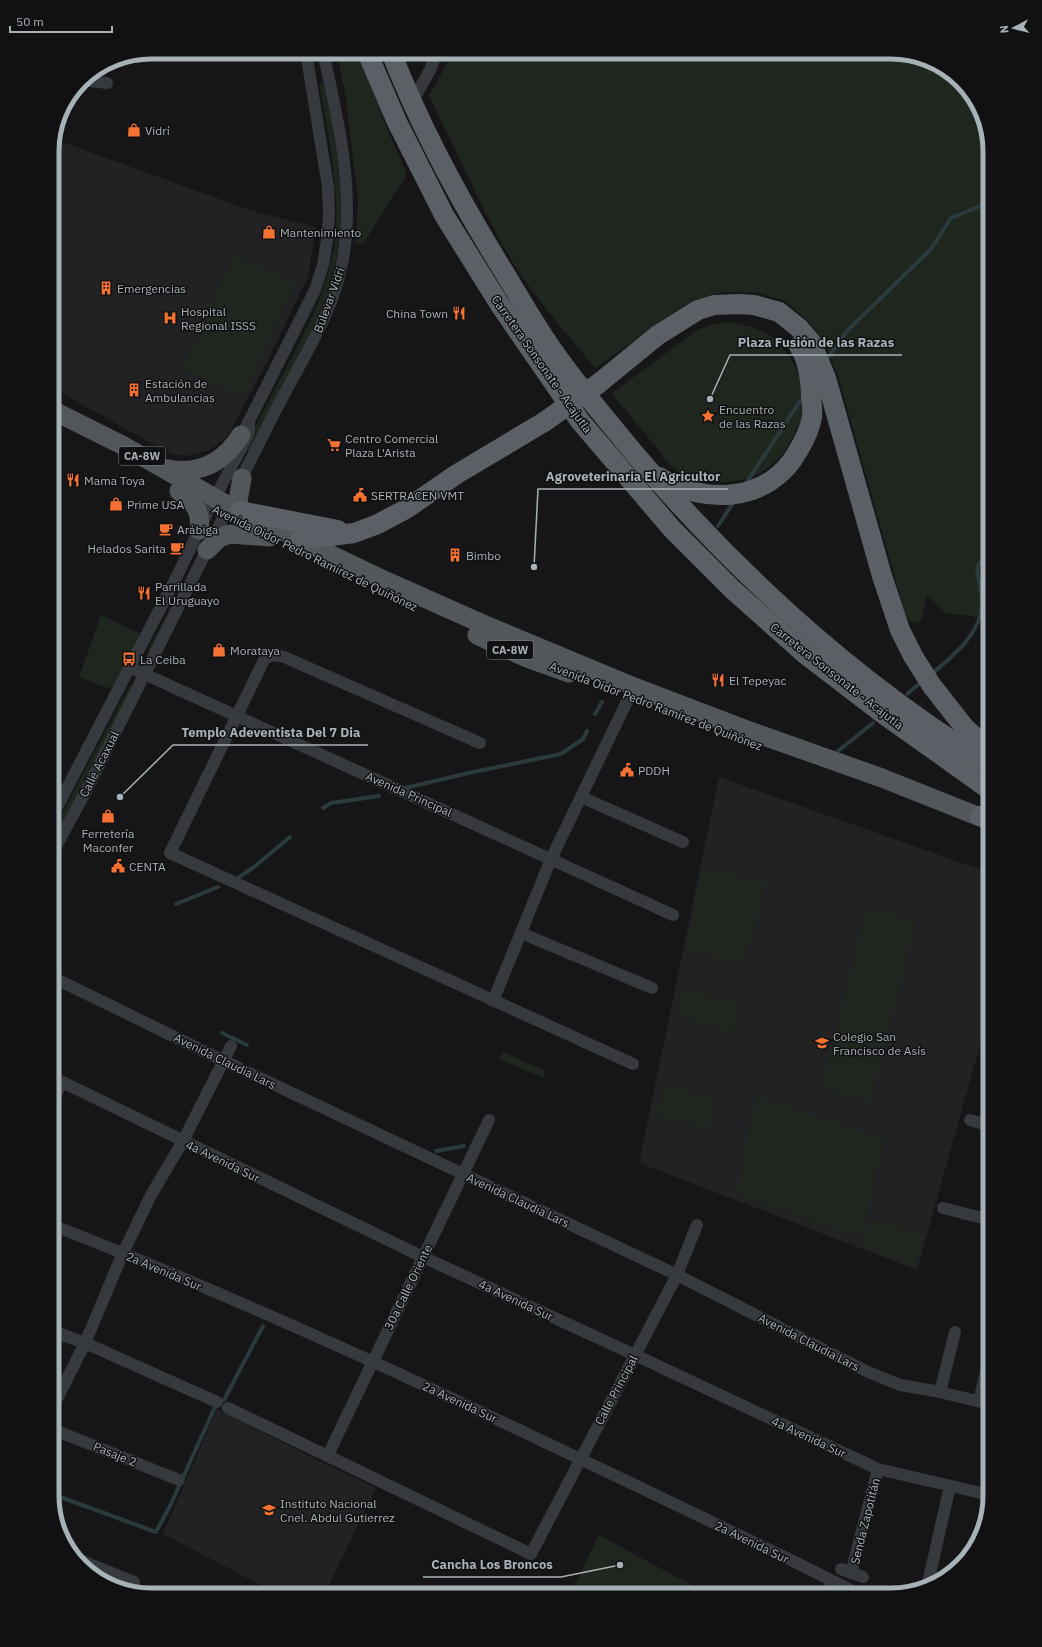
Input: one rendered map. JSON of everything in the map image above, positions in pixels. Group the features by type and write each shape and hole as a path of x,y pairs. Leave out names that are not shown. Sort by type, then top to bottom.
{"highway":[{"name":"Carretera Sonsonate - Acajutla","path":"370,59 397,122 444,215 500,306 580,422 672,529 733,590 805,654 882,713 983,786"},
{"name":"Carretera Sonsonate - Acajutla","path":"394,59 434,149 469,215 556,355 607,421 677,503 745,573 821,641 902,706 956,744 983,761"},
{"path":"598,384 658,335 698,310 714,305 754,305 779,312 800,328 811,342 826,378 882,576 900,630 912,656 932,686 965,728 983,744"},
{"path":"300,540 354,533 378,524 406,509 457,474 544,422 681,329 716,315 738,313 757,317 773,324 796,342 806,359 810,379 812,417 804,441 785,470 765,485 746,492 728,495 706,494 670,484 658,476 607,421"},
{"path":"224,507 354,533"}],"main road":[{"name":"Avenida Oidor Pedro Ramírez de Quiñónez","path":"59,414 122,445 165,469 269,537 344,575 527,658 632,692"},
{"name":"Avenida Oidor Pedro Ramírez de Quiñónez","path":"59,426 179,491 224,507"},
{"path":"165,469 187,471 211,464 224,456 245,428"},
{"path":"224,507 238,501 242,478"},
{"path":"179,491 195,505 200,521 199,530"},
{"name":"CA-8W","path":"224,507 300,540 632,692 744,729 882,778 983,818"},
{"path":"207,550 220,538 230,534 269,537"}],"street":[{"name":"Bulevar Vidri","path":"224,507 249,430 245,428 315,290 323,265 329,215 328,187 307,59"},
{"name":"Bulevar Vidri","path":"242,478 268,424 314,341 335,289 343,258 346,234 347,197 344,158 324,59"},
{"path":"412,102 430,70 434,59"},
{"path":"91,81 107,83"},
{"name":"Calle Acaxual","path":"59,803 129,667 178,576 199,530 224,507"},
{"name":"Calle Acaxual","path":"59,840 207,550 224,507"},
{"path":"480,744 279,655 265,658 170,853 633,1064"},
{"path":"129,667 145,674"},
{"name":"Avenida Principal","path":"145,674 673,915"},
{"path":"493,1001 551,859 632,692"},
{"path":"581,797 683,842"},
{"path":"521,933 652,988"},
{"name":"Avenida Claudia Lars","path":"59,980 224,1061 677,1275 866,1371 900,1385 940,1392 983,1403"},
{"path":"59,1395 85,1343 123,1253 150,1197 182,1141 231,1046"},
{"name":"4a Avenida Sur","path":"59,1080 423,1257 878,1470 983,1493"},
{"name":"30a Calle Oriente","path":"328,1455 489,1120"},
{"path":"970,1120 983,1124"},
{"path":"943,1208 983,1218"},
{"name":"Calle Principal","path":"328,1455 532,1554 580,1459 677,1275 697,1225"},
{"name":"2a Avenida Sur","path":"59,1228 123,1253 373,1361 847,1588"},
{"path":"940,1392 955,1332"},
{"path":"59,1334 85,1343 217,1402"},
{"path":"228,1408 328,1455"},
{"name":"Pasaje 2","path":"59,1432 179,1480"},
{"name":"Senda Zapotitán","path":"852,1573 878,1470"},
{"path":"928,1580 950,1486"},
{"path":"88,1563 134,1582 133,1586"},
{"path":"830,1588 833,1581"}],"shaded area":[{"path":"338,59 362,59 388,131 407,174 363,244 356,243 358,201 346,99"},
{"path":"897,59 920,64 931,69 952,82 960,90 973,111 980,127 983,151 983,618 946,613 927,596 921,621 914,623 906,617 838,376 826,345 810,323 785,301 758,293 722,292 699,299 684,306 595,368 546,309 507,253 486,215 438,115 429,95 449,60"},
{"path":"320,84 325,86 340,187 340,228 335,267 318,317 248,451 244,449 316,308 331,263 336,227 335,186"},
{"name":"Hospital Regional ISSS","path":"60,141 252,211 316,227 308,277 268,360 228,436 210,450 187,456 173,454 136,435 59,391"},
{"path":"234,255 296,284 243,397 182,368"},
{"path":"728,322 749,326 759,330 771,336 779,343 792,361 799,376 804,400 802,416 789,444 775,462 766,469 757,474 735,481 704,481 686,476 670,465 612,393 697,330 713,324"},
{"path":"183,584 149,652 149,648"},
{"path":"101,615 140,634 114,687 107,688 79,677"},
{"path":"130,685 132,686 133,688 59,830 59,820"},
{"name":"Colegio San Francisco de Asís","path":"719,777 983,871 983,1034 917,1270 639,1163"},
{"path":"702,869 768,882 744,964 686,950"},
{"path":"866,909 916,921 871,1103 821,1087"},
{"path":"680,988 740,1003 733,1032 677,1016"},
{"path":"503,1052 546,1071 543,1078 499,1059"},
{"path":"662,1086 713,1098 709,1129 656,1115"},
{"path":"756,1096 885,1139 861,1238 736,1194"},
{"path":"869,1218 924,1235 915,1264 860,1246"},
{"name":"Instituto Nacional Cnel. Abdul Gutierrez","path":"217,1409 376,1488 327,1588 267,1588 163,1534"},
{"path":"599,1535 697,1588 573,1588"}],"waterway":[{"path":"827,359 846,332 931,249 951,218 983,205"},
{"path":"745,485 804,395"},
{"path":"718,526 733,503"},
{"path":"934,672 958,651 972,634 977,624 982,604 977,567 983,559"},
{"path":"907,694 920,683"},
{"path":"595,714 602,702"},
{"path":"838,751 873,723"},
{"path":"405,788 561,754 583,739 587,731"},
{"path":"323,808 331,803 379,796"},
{"path":"238,878 254,867 290,837"},
{"path":"176,904 218,887"},
{"path":"222,1033 247,1045"},
{"path":"436,1151 464,1146"},
{"path":"224,1400 263,1326"},
{"path":"59,1497 156,1532 170,1506 215,1407"}],"place":[{"name":"Vidrí","path":"134,130"},
{"name":"Mantenimiento","path":"269,232"},
{"name":"Emergencias","path":"106,288"},
{"name":"China Town","path":"459,313"},
{"name":"Hospital Regional ISSS","path":"170,318"},
{"name":"Estación de Ambulancias","path":"134,390"},
{"name":"Plaza Fusión de las Razas","path":"710,399"},
{"name":"Encuentro de las Razas","path":"708,416"},
{"name":"Centro Comercial Plaza L'Arista","path":"334,445"},
{"name":"Mama Toya","path":"73,480"},
{"name":"SERTRACEN VMT","path":"360,495"},
{"name":"Prime USA","path":"116,504"},
{"name":"Arábiga","path":"166,529"},
{"name":"Helados Sarita","path":"177,548"},
{"name":"Bimbo","path":"455,555"},
{"name":"Agroveterinaria El Agricultor","path":"534,567"},
{"name":"Parrillada El Uruguayo","path":"144,593"},
{"name":"Morataya","path":"219,650"},
{"name":"La Ceiba","path":"129,659"},
{"name":"El Tepeyac","path":"718,680"},
{"name":"PDDH","path":"627,770"},
{"name":"Templo Adeventista Del 7 Dia","path":"120,797"},
{"name":"Ferretería Maconfer","path":"108,816"},
{"name":"CENTA","path":"118,866"},
{"name":"Colegio San Francisco de Asís","path":"822,1043"},
{"name":"Instituto Nacional Cnel. Abdul Gutierrez","path":"269,1510"},
{"name":"Cancha Los Broncos","path":"620,1565"}]}
